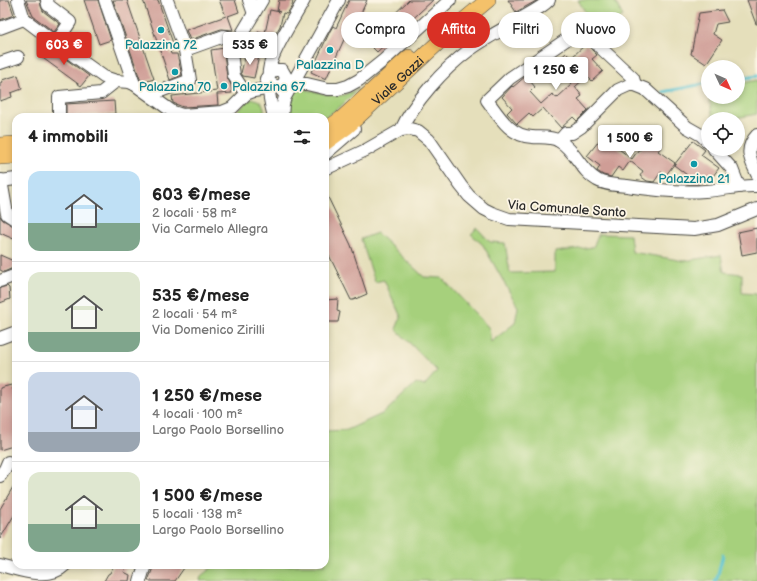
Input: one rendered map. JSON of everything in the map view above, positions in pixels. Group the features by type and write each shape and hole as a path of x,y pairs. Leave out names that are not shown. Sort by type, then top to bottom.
{"main road":[{"name":"Viale Gazzi","path":"329,127 341,119 389,66 472,0"},
{"name":"Viale Gazzi","path":"329,140 347,128 452,30 488,0"},
{"path":"0,145 12,144"},
{"path":"0,157 12,156"}],"street":[{"path":"18,0 24,19 56,43 98,73 116,81 134,84 176,113"},
{"path":"47,0 48,5 70,22 56,43"},
{"path":"105,0 134,84"},
{"path":"150,95 190,80 185,50 167,0"},
{"path":"249,0 254,14"},
{"path":"262,0 231,52 234,76 250,92 265,97 278,113"},
{"path":"278,113 282,92 270,67 274,54 304,0"},
{"path":"209,113 222,112 232,108 250,92 277,83 300,71 339,0"},
{"path":"389,66 385,50 440,0"},
{"path":"329,118 344,109 362,93 450,0"},
{"path":"329,167 351,158 401,130 406,118 426,92 462,56 549,0"},
{"path":"0,28 24,19"},
{"path":"635,85 632,78 589,37 576,33 510,78 487,100 507,126 514,132 529,137 553,138 559,141 570,150 593,178 604,183 675,192 713,191 757,186"},
{"path":"185,50 224,36 238,40"},
{"path":"0,63 18,57"},
{"path":"277,83 307,84 328,89 338,89 348,86 389,66"},
{"path":"277,83 286,77 282,70 295,70 338,89"},
{"path":"60,113 58,97 101,93 116,81"},
{"path":"559,141 566,134 572,133 581,127 618,90 629,85 635,85 645,89 687,127 701,136"},
{"path":"329,151 377,108 392,87"},
{"name":"Via Comunale Santo","path":"401,130 410,129 418,131 426,136 469,196 484,209 500,217 509,219 694,229 718,225 757,210"},
{"path":"757,135 750,145 749,151 750,158 757,174"},
{"path":"341,141 341,146 344,152 351,158"},
{"path":"720,156 732,169 739,187"},
{"path":"12,180 1,181 7,214 12,217"},
{"path":"0,281 12,276"},
{"path":"0,338 12,334"},
{"path":"0,476 8,462"},
{"path":"0,565 12,568"},
{"path":"16,569 43,576 54,574 60,569"},
{"path":"132,581 136,569"},
{"path":"140,581 144,569"}],"green space":[{"path":"578,0 614,0 621,12 585,12"},
{"path":"757,80 757,114 745,116 745,112 712,112 710,104 745,104 745,83"},
{"path":"303,89 334,96 344,95 358,89 341,106 329,115 329,113 291,113 290,100 298,91"},
{"path":"254,99 260,101 263,105 264,113 237,113 247,101"},
{"path":"477,228 490,242 505,243 510,273 555,272 555,252 593,247 599,234 630,235 632,252 684,261 721,255 724,272 742,274 742,293 757,294 757,581 200,581 201,576 210,569 329,569 329,431 347,430 384,413 416,383 424,386 437,371 396,329 401,317 384,280 375,282 361,239 377,233 424,277 442,278 489,328 491,342 515,323 518,307 483,245 471,234"}],"building":[{"path":"0,0 9,0 14,15 0,20"},
{"path":"26,0 40,0 43,11 60,24 54,32 33,16"},
{"path":"84,0 98,0 111,40 99,44"},
{"path":"113,0 127,0 154,79 144,82 140,79"},
{"path":"143,0 158,0 175,49 170,51 171,54 177,54 182,75 170,80"},
{"path":"219,0 235,0 239,12 228,16 233,30 221,29 190,40 186,30 226,16"},
{"path":"279,0 293,0 292,6 287,14 283,13 280,26 275,35 265,33 270,10 280,12 277,11"},
{"name":"Palazzina D","path":"349,0 367,0 362,12 343,12"},
{"path":"409,0 433,0 419,13 396,12"},
{"path":"508,0 538,0 516,12"},
{"path":"747,0 757,0 757,24 756,24"},
{"path":"722,10 728,22 716,24 713,34 722,40 709,60 701,61 691,54 699,13"},
{"name":"Palazzina D","path":"341,17 341,46 326,79 311,72 330,31 333,26 336,28"},
{"path":"258,32 271,34 265,57 252,54"},
{"path":"48,46 89,76 81,86 40,56"},
{"path":"224,48 227,77 231,85 232,93 217,94 218,105 183,107 173,103 172,96 217,91 211,50"},
{"path":"373,48 381,48 377,52"},
{"path":"582,48 590,48 597,55 592,59 603,71 592,81 587,76 575,87 582,96 578,99 588,110 577,121 573,117 561,128 543,108 533,117 529,113 517,124 507,113 512,108 502,97 512,86 513,87 526,76 535,87 530,92 541,104 552,94 557,98 572,84 555,63 566,53 571,58"},
{"path":"246,53 259,56 254,78 243,76 241,73"},
{"path":"18,75 22,89 11,93 12,97 0,101 0,83 3,82 2,80"},
{"path":"114,101 115,113 66,113 66,104"},
{"path":"606,132 619,141 615,146 632,159 650,137 662,146 658,151 675,163 666,175 661,172 654,182 647,181 640,176 643,171 630,161 623,171 618,167 611,177 603,175 597,171 600,166 587,156"},
{"name":"Palazzina 21","path":"693,141 701,147 701,156 719,168 710,180 705,176 699,184 688,184 683,181 687,175 674,165"},
{"path":"329,199 351,245 367,294 351,300 329,255"},
{"path":"0,216 3,220 12,225 12,238 0,233"},
{"path":"757,228 757,252 742,255 738,232"},
{"path":"0,255 12,260 12,268 4,272 0,270"},
{"path":"7,286 9,288 10,299 0,303 0,288"},
{"path":"338,299 337,311 340,312 338,322 329,322 329,300"},
{"path":"11,385 12,389 12,446 0,450 0,388"},
{"path":"12,489 12,519 0,539 0,509"},
{"path":"112,569 125,569 124,572 130,575 129,581 104,581"},
{"path":"152,569 183,569 175,581 148,581"}],"waterway":[{"path":"745,78 757,76"},
{"path":"663,92 701,84"},
{"path":"715,581 723,555"}],"place":[{"name":"Palazzina 72","path":"161,30"},
{"name":"Palazzina D","path":"330,50"},
{"name":"Palazzina 70","path":"175,72"},
{"name":"Palazzina 67","path":"224,86"},
{"name":"Palazzina 21","path":"694,164"}]}
